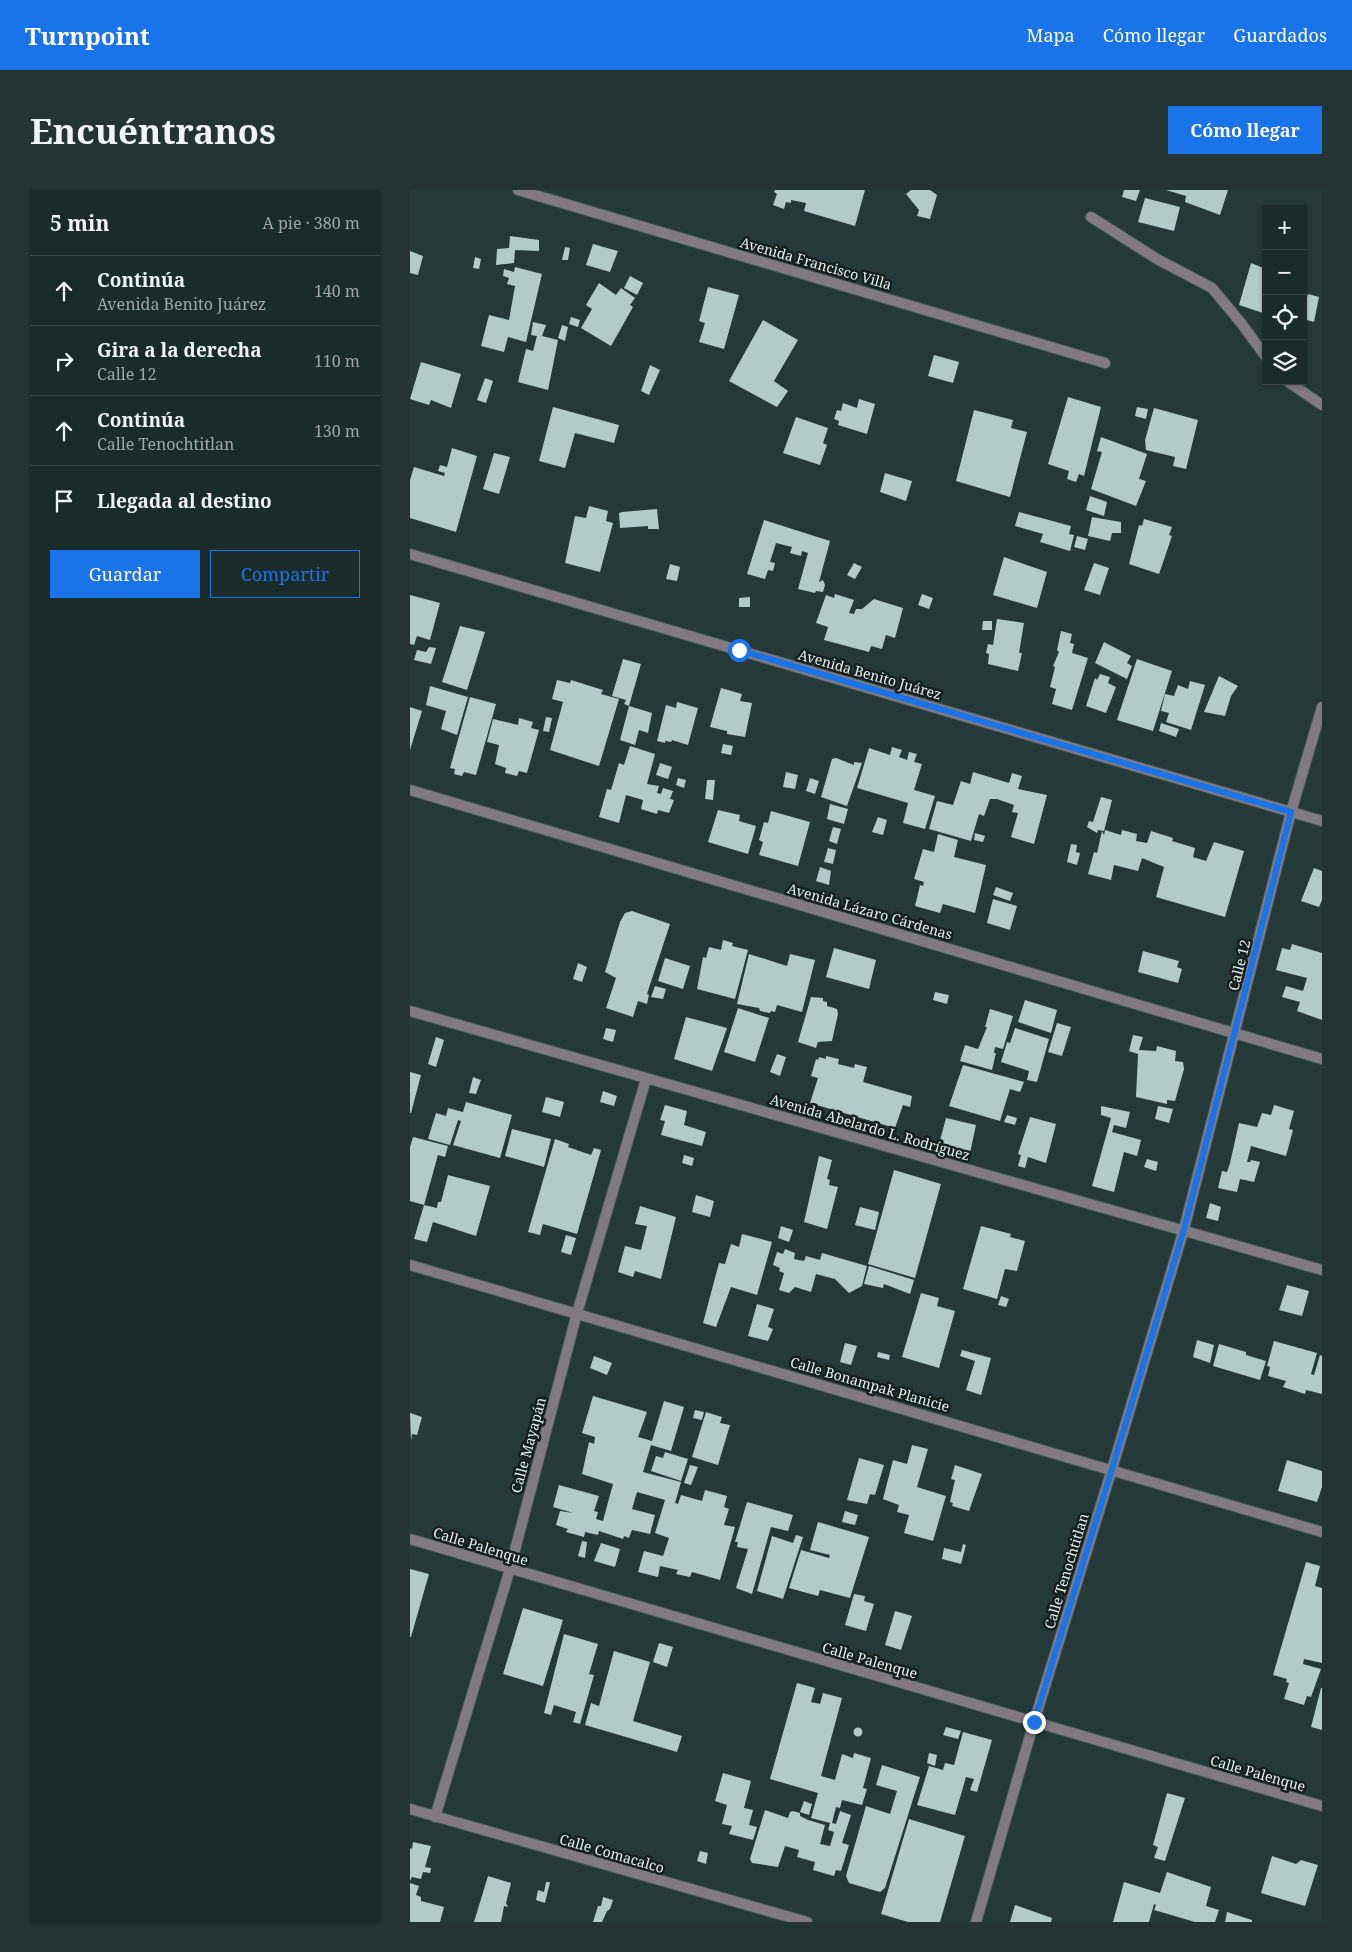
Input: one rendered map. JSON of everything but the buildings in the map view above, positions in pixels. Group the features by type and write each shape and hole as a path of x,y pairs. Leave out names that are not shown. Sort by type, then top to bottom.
{"street":[{"name":"Avenida Francisco Villa","path":"518,190 1105,363"},
{"path":"1091,217 1157,259 1212,288 1242,323 1262,351"},
{"path":"1293,385 1322,405"},
{"name":"Avenida Benito Juárez","path":"410,554 1322,821"},
{"name":"Calle 12","path":"1184,1229 1236,1033 1291,812 1322,707"},
{"name":"Avenida Lázaro Cárdenas","path":"410,790 1322,1059"},
{"name":"Avenida Abelardo L. Rodríguez","path":"410,1011 1184,1229 1322,1270"},
{"name":"Calle Mayapán","path":"435,1817 510,1569 577,1313 646,1079"},
{"name":"Calle Tenochtitlan","path":"976,1922 1034,1722 1184,1229"},
{"name":"Calle Bonampak Planicie","path":"410,1265 1322,1532"},
{"name":"Calle Palenque","path":"410,1538 510,1569 1322,1806"},
{"name":"Calle Comacalco","path":"410,1809 807,1922"}],"route":[{"path":"739,650 1291,812 1236,1033 1184,1229 1034,1722"}]}
